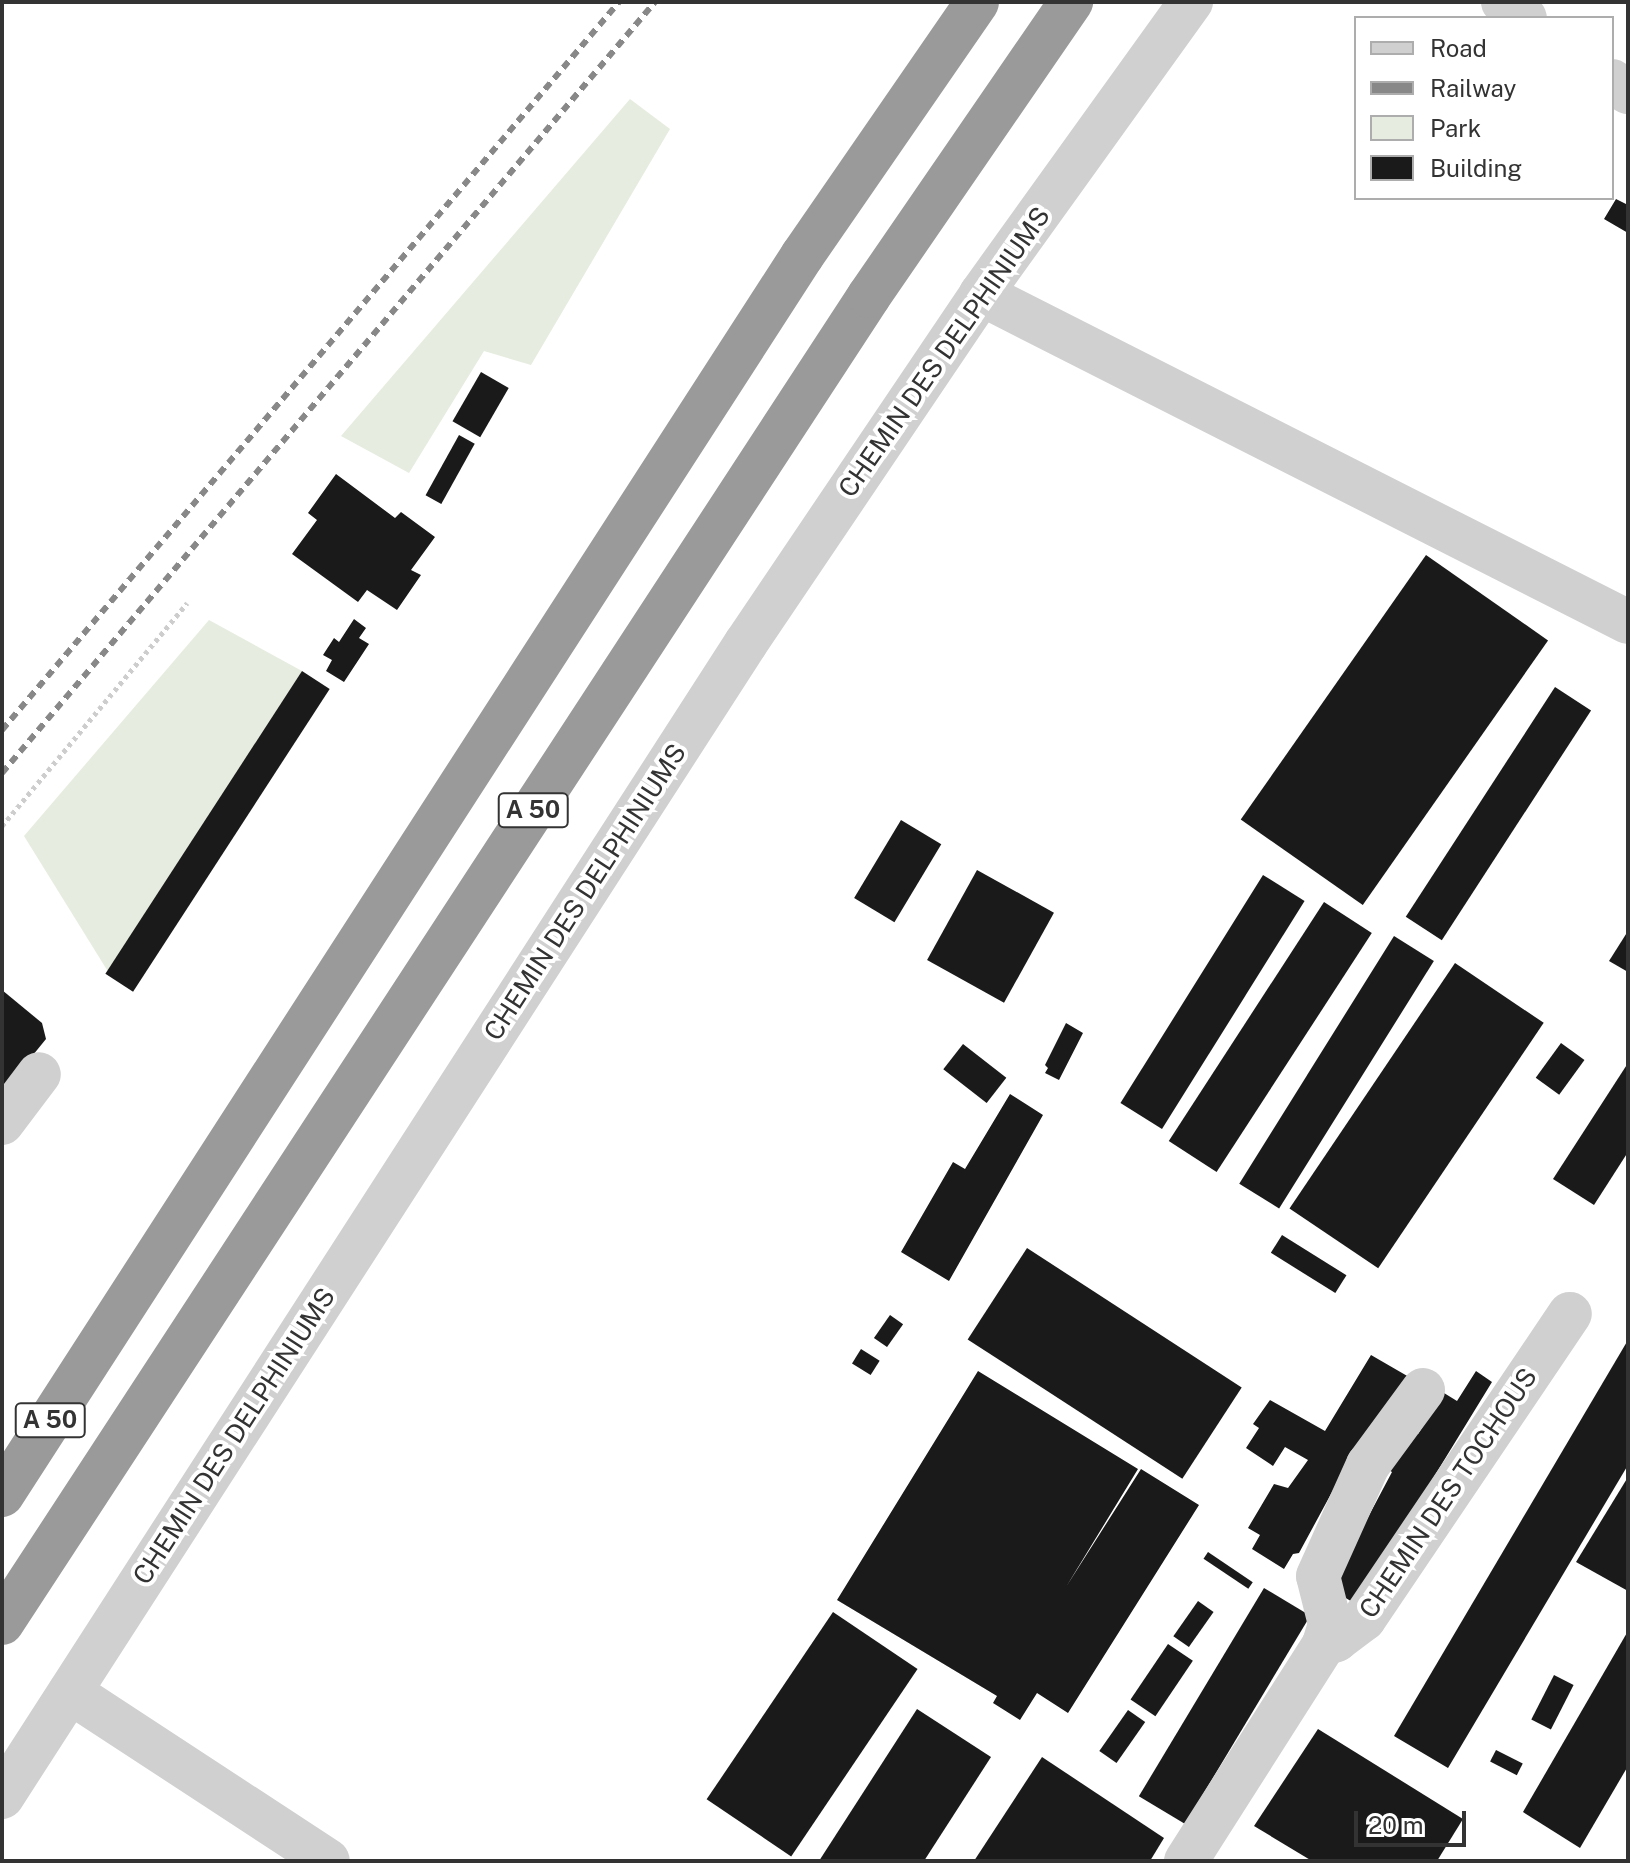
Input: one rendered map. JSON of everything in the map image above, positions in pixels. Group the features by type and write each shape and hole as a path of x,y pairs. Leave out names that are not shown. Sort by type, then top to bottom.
{"highway":[{"name":"A 50","path":"2,1495 802,256 977,2"},
{"name":"A 50","path":"2,1623 869,296 1071,2"}],"street":[{"name":"CHEMIN DES DELPHINIUMS","path":"2,1797 746,643 981,294 1191,2"},
{"path":"1503,2 1522,16"},
{"path":"981,294 1628,622"},
{"path":"2,1123 39,1074"},
{"name":"CHEMIN DES TOCHOUS","path":"1186,1861 1324,1644 1336,1640 1364,1619 1570,1314"},
{"path":"1324,1644 1330,1624 1318,1576 1368,1465 1423,1390"},
{"path":"70,1692 328,1861"}],"path":[{"path":"2,826 187,603"}],"green space":[{"path":"630,99 670,129 531,365 484,351 409,473 341,436"},
{"path":"209,620 302,671 112,978 24,836"}],"building":[{"path":"1616,199 1626,204 1628,199 1628,233 1604,219"},
{"path":"481,372 509,388 480,437 452,421"},
{"path":"459,435 475,444 441,504 426,495"},
{"path":"336,474 395,518 401,512 435,537 411,570 421,575 397,610 367,590 358,602 292,554 317,520 308,513"},
{"path":"1426,555 1548,640 1363,905 1241,820"},
{"path":"354,619 366,628 359,638 369,644 344,682 326,671 332,660 323,655 334,638 339,642"},
{"path":"302,671 330,689 133,992 105,974"},
{"path":"1555,687 1591,710 1442,940 1406,917"},
{"path":"901,820 941,844 894,922 854,898"},
{"path":"977,870 1054,913 1004,1003 927,960"},
{"path":"1263,875 1305,901 1162,1129 1120,1103"},
{"path":"1324,902 1372,933 1217,1172 1169,1141"},
{"path":"1628,931 1628,972 1609,961"},
{"path":"1394,936 1434,961 1279,1209 1239,1184"},
{"path":"1455,963 1544,1023 1378,1268 1289,1208"},
{"path":"2,990 42,1023 46,1039 2,1093"},
{"path":"1066,1023 1083,1033 1059,1080 1045,1073 1048,1068 1045,1065"},
{"path":"1561,1043 1584,1060 1559,1095 1536,1078"},
{"path":"963,1044 1006,1078 987,1103 943,1069"},
{"path":"1628,1063 1628,1152 1594,1205 1553,1179"},
{"path":"1010,1094 1043,1115 949,1281 901,1252 953,1162 965,1169"},
{"path":"1282,1235 1346,1275 1335,1293 1271,1253"},
{"path":"1027,1248 1242,1387 1182,1479 968,1339"},
{"path":"890,1315 903,1324 887,1347 874,1338"},
{"path":"1628,1340 1628,1465 1448,1768 1394,1736"},
{"path":"861,1349 880,1361 871,1375 852,1363"},
{"path":"1371,1355 1409,1377 1338,1481 1299,1553 1293,1554 1284,1569 1252,1549 1260,1535 1248,1528 1274,1484 1288,1488 1308,1460 1285,1447 1273,1466 1246,1448 1259,1428 1253,1424 1270,1400 1325,1431"},
{"path":"978,1371 1138,1469 1066,1587 1141,1469 1199,1505 1068,1713 1037,1693 1020,1720 993,1703 997,1696 837,1600"},
{"path":"1476,1371 1492,1382 1356,1604 1330,1589 1392,1472 1375,1461 1406,1426 1418,1434 1444,1393 1457,1401"},
{"path":"1628,1477 1628,1591 1576,1562"},
{"path":"1208,1552 1253,1582 1248,1589 1204,1559"},
{"path":"1264,1588 1310,1616 1185,1824 1139,1796"},
{"path":"1198,1601 1214,1612 1189,1647 1173,1636"},
{"path":"833,1612 918,1669 791,1856 707,1799"},
{"path":"1628,1631 1628,1766 1580,1848 1523,1812"},
{"path":"1168,1644 1193,1661 1155,1716 1131,1700"},
{"path":"1554,1675 1574,1685 1551,1730 1531,1720"},
{"path":"917,1709 991,1757 924,1861 819,1861"},
{"path":"1128,1710 1145,1722 1117,1763 1099,1751"},
{"path":"1318,1729 1463,1819 1437,1861 1312,1861 1254,1826"},
{"path":"1496,1750 1523,1764 1517,1775 1490,1762"},
{"path":"1042,1757 1164,1838 1150,1861 974,1861"}],"railway":[{"path":"2,730 619,2"},
{"path":"2,773 655,2"}]}
